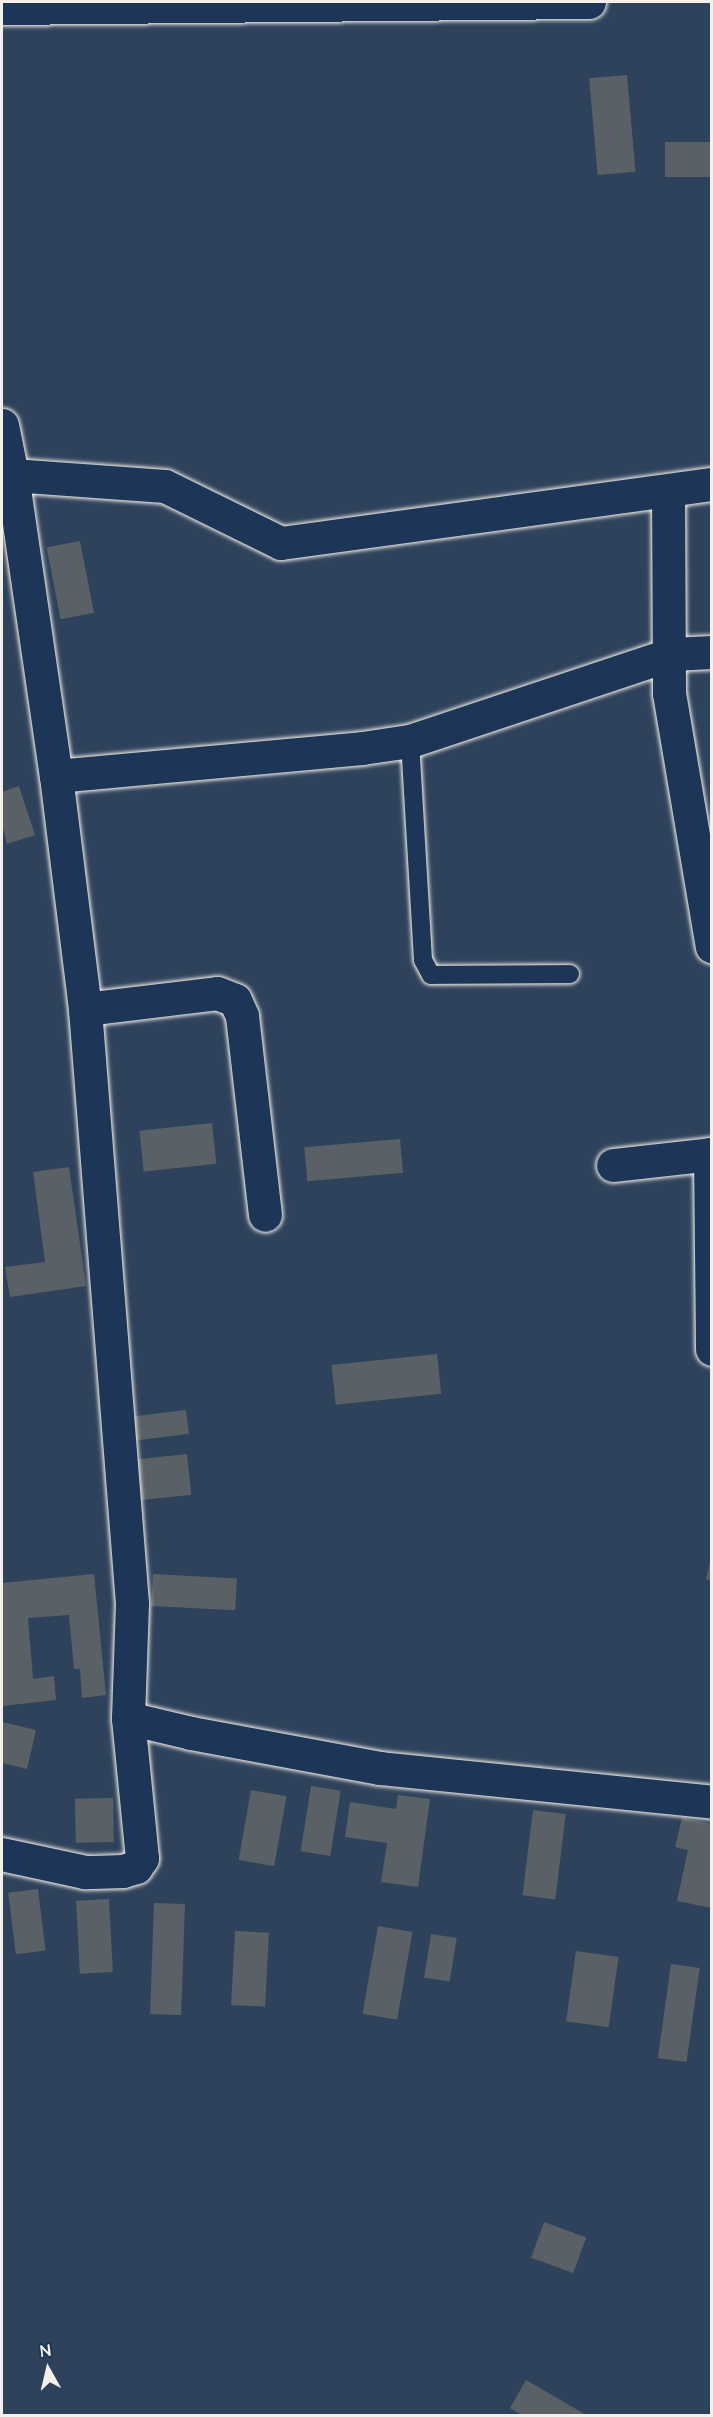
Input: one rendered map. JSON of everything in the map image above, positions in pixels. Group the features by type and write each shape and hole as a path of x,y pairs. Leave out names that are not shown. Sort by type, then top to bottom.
{"street":[{"path":"2,8 589,2"},
{"path":"2,425 12,475 56,776 85,1009 132,1603 128,1718 142,1858 136,1867 85,1872 2,1854"},
{"path":"12,475 165,486 281,543 711,484"},
{"path":"668,491 671,654 669,693 711,946"},
{"path":"56,776 362,748 410,741 671,654 711,651"},
{"path":"85,1009 217,993 235,1000 242,1016 265,1215"},
{"path":"613,1165 711,1154 711,1348"},
{"path":"128,1718 190,1733 380,1768 711,1802"}],"lane":[{"path":"410,741 423,960 431,975 570,974"}],"building":[{"path":"627,75 635,172 598,175 589,78"},
{"path":"665,142 712,142 712,177 665,177"},
{"path":"80,541 94,613 61,619 47,547"},
{"path":"19,786 35,835 7,844 2,825 2,792"},
{"path":"212,1123 216,1164 144,1171 139,1131"},
{"path":"400,1139 403,1173 307,1181 304,1147"},
{"path":"69,1167 86,1286 10,1297 5,1267 45,1262 33,1172"},
{"path":"437,1354 441,1394 336,1405 332,1365"},
{"path":"186,1410 189,1434 135,1440 132,1417"},
{"path":"187,1454 191,1495 140,1500 135,1459"},
{"path":"712,1558 712,1581 706,1579"},
{"path":"94,1574 106,1695 82,1698 80,1669 74,1669 69,1615 28,1618 33,1679 54,1676 56,1700 2,1706 2,1583"},
{"path":"153,1574 237,1578 235,1610 151,1606"},
{"path":"2,1722 36,1730 27,1769 2,1763"},
{"path":"311,1786 341,1791 330,1856 301,1851"},
{"path":"251,1790 286,1796 274,1866 239,1860"},
{"path":"398,1795 430,1799 418,1887 381,1882 387,1843 345,1837 350,1802 396,1809"},
{"path":"113,1798 114,1842 76,1843 75,1799"},
{"path":"533,1810 566,1814 555,1899 523,1895"},
{"path":"682,1818 712,1824 712,1908 677,1901 688,1850 675,1847"},
{"path":"38,1889 46,1951 16,1954 8,1893"},
{"path":"109,1899 113,1972 80,1974 76,1901"},
{"path":"154,1903 185,1904 181,2015 150,2014"},
{"path":"378,1926 412,1932 397,2020 363,2014"},
{"path":"235,1931 269,1933 265,2007 231,2005"},
{"path":"431,1934 457,1938 450,1982 424,1977"},
{"path":"576,1951 619,1957 609,2027 566,2021"},
{"path":"671,1964 700,1968 686,2062 658,2058"},
{"path":"544,2222 586,2237 573,2273 531,2258"},
{"path":"526,2380 588,2416 523,2416 510,2408"}]}
